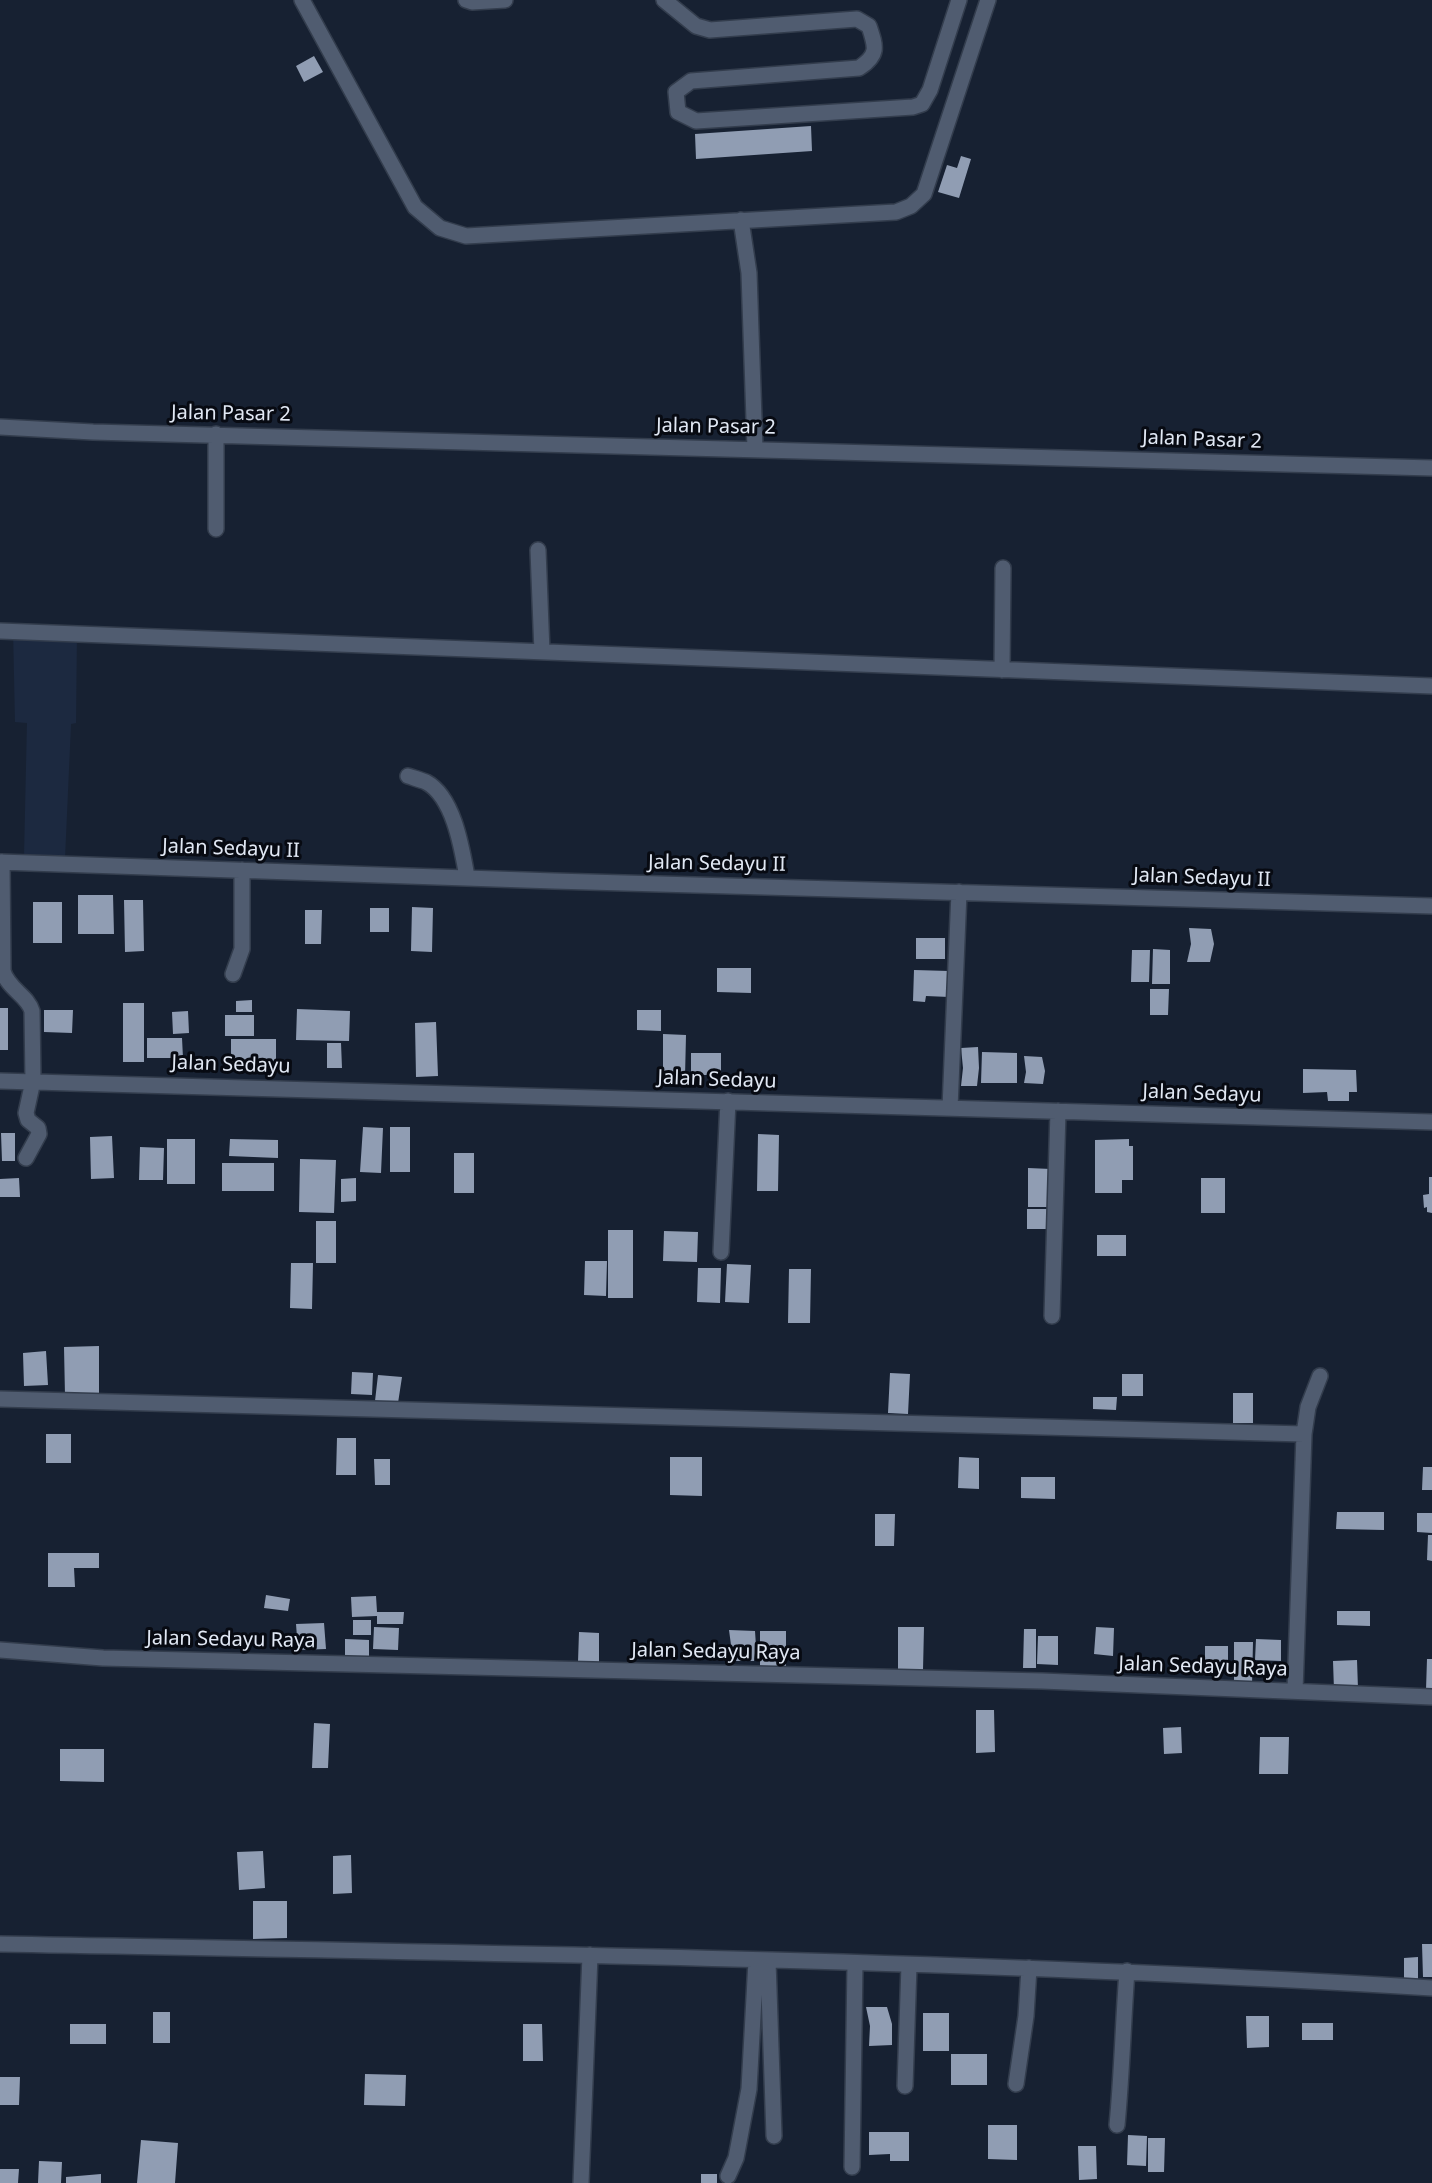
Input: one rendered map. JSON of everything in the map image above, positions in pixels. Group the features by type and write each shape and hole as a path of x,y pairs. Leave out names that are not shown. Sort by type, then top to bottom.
{"street":[{"path":"302,0 415,207 440,228 466,236 896,212 912,206 924,194 988,0"},
{"path":"466,0 472,2 505,0"},
{"path":"664,0 696,26 710,30 857,19 869,26 875,44 871,60 859,68 692,81 676,92 678,112 696,121 913,107 922,104 930,90 959,0"},
{"path":"741,220 749,273 755,449"},
{"name":"Jalan Pasar 2","path":"0,427 93,432 1432,468"},
{"path":"216,435 216,529"},
{"path":"538,550 542,652"},
{"path":"1002,670 1003,568"},
{"path":"0,631 1432,686"},
{"path":"408,776 428,783 440,796 452,816 467,877"},
{"path":"1,862 3,972 9,984 31,1007 33,1081 26,1113 28,1120 38,1128 39,1134 26,1158"},
{"name":"Jalan Sedayu II","path":"1,862 1432,906"},
{"path":"233,974 242,949 242,870"},
{"path":"950,1108 959,892"},
{"name":"Jalan Sedayu","path":"0,1081 1432,1122"},
{"path":"721,1252 728,1101"},
{"path":"1052,1316 1058,1111"},
{"path":"1295,1691 1304,1434 1308,1407 1320,1376"},
{"path":"0,1399 1304,1434"},
{"name":"Jalan Sedayu Raya","path":"0,1650 103,1658 1042,1681 1432,1697"},
{"path":"0,1944 590,1955 1029,1968 1126,1971 1432,1988"},
{"path":"581,2183 590,1955"},
{"path":"762,1961 774,2136"},
{"path":"728,2176 736,2158 749,2089 762,1961"},
{"path":"852,2167 855,1963"},
{"path":"905,2086 909,1965"},
{"path":"1016,2084 1027,2006 1029,1968"},
{"path":"1117,2125 1126,1971"}],"shaded area":[{"path":"13,627 77,628 76,723 71,724 65,858 24,857 27,723 15,722"}],"building":[{"path":"314,56 323,72 304,82 296,66"},
{"path":"811,126 812,151 696,159 695,134"},
{"path":"961,156 971,159 959,198 938,192 947,165 957,168"},
{"path":"78,895 113,895 114,934 78,934"},
{"path":"124,900 143,900 144,951 125,952"},
{"path":"33,902 62,902 62,943 33,943"},
{"path":"412,907 433,908 432,952 411,951"},
{"path":"370,908 389,908 389,932 370,932"},
{"path":"305,910 322,910 321,944 305,944"},
{"path":"1189,928 1211,929 1214,944 1210,962 1187,962 1191,944"},
{"path":"916,938 945,938 945,959 916,959"},
{"path":"1153,949 1170,950 1170,984 1152,984"},
{"path":"1132,950 1150,950 1149,982 1131,982"},
{"path":"717,968 751,968 751,993 717,992"},
{"path":"914,970 949,971 949,997 926,996 925,1002 913,1001"},
{"path":"1150,989 1169,989 1168,1015 1150,1015"},
{"path":"252,1000 252,1012 236,1012 236,1001"},
{"path":"123,1003 144,1003 144,1062 123,1062"},
{"path":"0,1008 8,1008 8,1050 0,1050"},
{"path":"297,1009 350,1011 349,1041 296,1040"},
{"path":"44,1010 73,1010 72,1033 44,1032"},
{"path":"637,1010 661,1010 661,1031 637,1030"},
{"path":"188,1011 189,1033 173,1034 172,1012"},
{"path":"225,1015 254,1015 254,1036 225,1036"},
{"path":"436,1022 438,1076 416,1077 415,1023"},
{"path":"663,1034 686,1035 685,1077 663,1076"},
{"path":"147,1038 182,1038 183,1058 147,1058"},
{"path":"231,1039 276,1039 276,1065 231,1065"},
{"path":"327,1043 341,1043 342,1068 327,1068"},
{"path":"978,1047 977,1086 961,1086 963,1068 961,1048"},
{"path":"982,1052 1017,1053 1017,1083 981,1083"},
{"path":"691,1053 721,1053 721,1075 691,1075"},
{"path":"1024,1056 1042,1057 1045,1071 1043,1084 1024,1083 1026,1072"},
{"path":"1303,1069 1356,1070 1357,1092 1349,1092 1349,1101 1328,1101 1327,1092 1303,1093"},
{"path":"363,1127 383,1128 381,1173 360,1172"},
{"path":"390,1127 410,1127 410,1172 390,1172"},
{"path":"1,1133 15,1133 15,1161 2,1161"},
{"path":"758,1134 779,1135 778,1191 757,1191"},
{"path":"112,1136 114,1178 91,1179 90,1137"},
{"path":"167,1139 195,1139 195,1184 167,1184"},
{"path":"230,1139 278,1140 278,1158 229,1156"},
{"path":"1129,1139 1129,1146 1133,1146 1133,1180 1122,1180 1122,1193 1095,1193 1095,1140"},
{"path":"140,1147 164,1148 163,1180 139,1180"},
{"path":"454,1153 474,1153 474,1193 454,1193"},
{"path":"300,1159 336,1160 334,1213 299,1212"},
{"path":"222,1163 274,1163 274,1191 222,1191"},
{"path":"1028,1168 1051,1169 1051,1207 1028,1207"},
{"path":"1429,1177 1432,1177 1432,1213 1427,1212 1427,1207 1424,1208 1423,1195 1429,1194"},
{"path":"19,1178 20,1197 0,1197 0,1179"},
{"path":"356,1178 356,1201 341,1202 341,1179"},
{"path":"1201,1178 1225,1178 1225,1213 1201,1213"},
{"path":"1027,1209 1052,1209 1052,1229 1027,1229"},
{"path":"316,1221 336,1221 336,1263 316,1263"},
{"path":"608,1230 633,1230 633,1298 608,1298"},
{"path":"664,1231 698,1232 697,1262 663,1261"},
{"path":"1097,1235 1126,1235 1126,1256 1097,1256"},
{"path":"585,1261 607,1261 606,1296 584,1295"},
{"path":"291,1263 313,1263 312,1309 290,1308"},
{"path":"727,1264 751,1265 749,1303 725,1302"},
{"path":"698,1268 721,1268 720,1303 697,1302"},
{"path":"789,1269 811,1269 810,1323 788,1323"},
{"path":"99,1346 99,1395 65,1396 64,1347"},
{"path":"46,1351 48,1385 24,1386 23,1353"},
{"path":"352,1372 373,1373 372,1395 351,1394"},
{"path":"890,1373 910,1374 908,1414 888,1413"},
{"path":"1122,1374 1143,1374 1143,1396 1122,1396"},
{"path":"378,1375 402,1377 398,1403 375,1401"},
{"path":"1233,1393 1253,1393 1253,1423 1233,1423"},
{"path":"1093,1397 1117,1397 1116,1410 1093,1409"},
{"path":"46,1434 71,1434 71,1463 46,1463"},
{"path":"337,1438 356,1438 356,1475 336,1475"},
{"path":"670,1457 702,1457 702,1496 670,1495"},
{"path":"959,1457 979,1458 979,1489 958,1488"},
{"path":"374,1459 390,1459 390,1485 375,1485"},
{"path":"1423,1467 1432,1467 1432,1490 1422,1490"},
{"path":"1021,1477 1055,1477 1055,1499 1021,1498"},
{"path":"1337,1512 1384,1512 1384,1530 1336,1529"},
{"path":"1417,1513 1432,1513 1432,1533 1417,1532"},
{"path":"875,1514 895,1514 894,1546 875,1546"},
{"path":"1428,1535 1432,1535 1432,1561 1427,1560"},
{"path":"48,1553 99,1553 99,1568 74,1568 75,1587 48,1587"},
{"path":"266,1595 290,1599 288,1611 264,1608"},
{"path":"376,1596 377,1612 404,1612 403,1624 377,1624 377,1616 352,1617 351,1597"},
{"path":"1337,1611 1370,1611 1370,1626 1337,1625"},
{"path":"353,1620 371,1620 371,1635 353,1635"},
{"path":"324,1623 326,1649 298,1650 296,1624"},
{"path":"374,1627 399,1628 398,1650 373,1649"},
{"path":"898,1627 924,1627 923,1670 898,1670"},
{"path":"1096,1627 1114,1628 1113,1656 1094,1654"},
{"path":"1024,1629 1036,1629 1036,1668 1023,1668"},
{"path":"729,1630 755,1631 754,1661 728,1661 731,1645"},
{"path":"760,1631 786,1631 786,1668 760,1667"},
{"path":"579,1632 599,1633 599,1662 578,1662"},
{"path":"1038,1636 1058,1636 1058,1665 1037,1664"},
{"path":"345,1639 369,1640 369,1656 345,1656"},
{"path":"1256,1639 1281,1640 1281,1661 1255,1660"},
{"path":"1234,1642 1253,1642 1252,1685 1234,1685"},
{"path":"1205,1646 1228,1646 1228,1671 1205,1671"},
{"path":"1427,1659 1432,1659 1432,1690 1426,1690"},
{"path":"1357,1660 1358,1689 1334,1690 1333,1661"},
{"path":"976,1710 994,1710 995,1752 976,1753"},
{"path":"314,1723 330,1724 328,1768 312,1768"},
{"path":"1181,1727 1182,1753 1164,1754 1163,1728"},
{"path":"1260,1737 1289,1737 1288,1774 1259,1774"},
{"path":"60,1749 104,1749 104,1782 60,1781"},
{"path":"263,1851 265,1888 239,1890 237,1852"},
{"path":"351,1855 352,1893 333,1894 333,1856"},
{"path":"253,1901 287,1901 287,1938 253,1939"},
{"path":"1422,1944 1432,1944 1432,1977 1423,1977"},
{"path":"1418,1957 1418,1979 1404,1979 1404,1958"},
{"path":"866,2007 887,2007 892,2024 892,2045 869,2046 870,2026"},
{"path":"153,2012 170,2012 170,2043 153,2043"},
{"path":"923,2013 949,2013 949,2051 923,2051"},
{"path":"1246,2016 1269,2016 1269,2047 1247,2048"},
{"path":"1302,2023 1333,2023 1333,2040 1302,2040"},
{"path":"70,2024 106,2024 106,2044 70,2044"},
{"path":"523,2024 542,2024 543,2061 523,2061"},
{"path":"951,2054 987,2054 987,2085 951,2085"},
{"path":"365,2074 406,2075 405,2106 364,2105"},
{"path":"0,2077 20,2077 19,2105 0,2105"},
{"path":"988,2125 1017,2125 1017,2160 988,2159"},
{"path":"869,2132 909,2132 909,2161 890,2161 890,2154 869,2155"},
{"path":"1128,2135 1147,2136 1146,2166 1127,2165"},
{"path":"1148,2138 1165,2138 1164,2172 1148,2172"},
{"path":"141,2140 178,2143 175,2183 137,2183"},
{"path":"1078,2146 1096,2146 1097,2179 1079,2180"},
{"path":"39,2161 62,2162 61,2183 38,2183"},
{"path":"0,2169 19,2169 18,2183 0,2183"},
{"path":"101,2174 101,2183 66,2183 66,2177"},
{"path":"701,2174 717,2174 717,2183 701,2183"}]}
